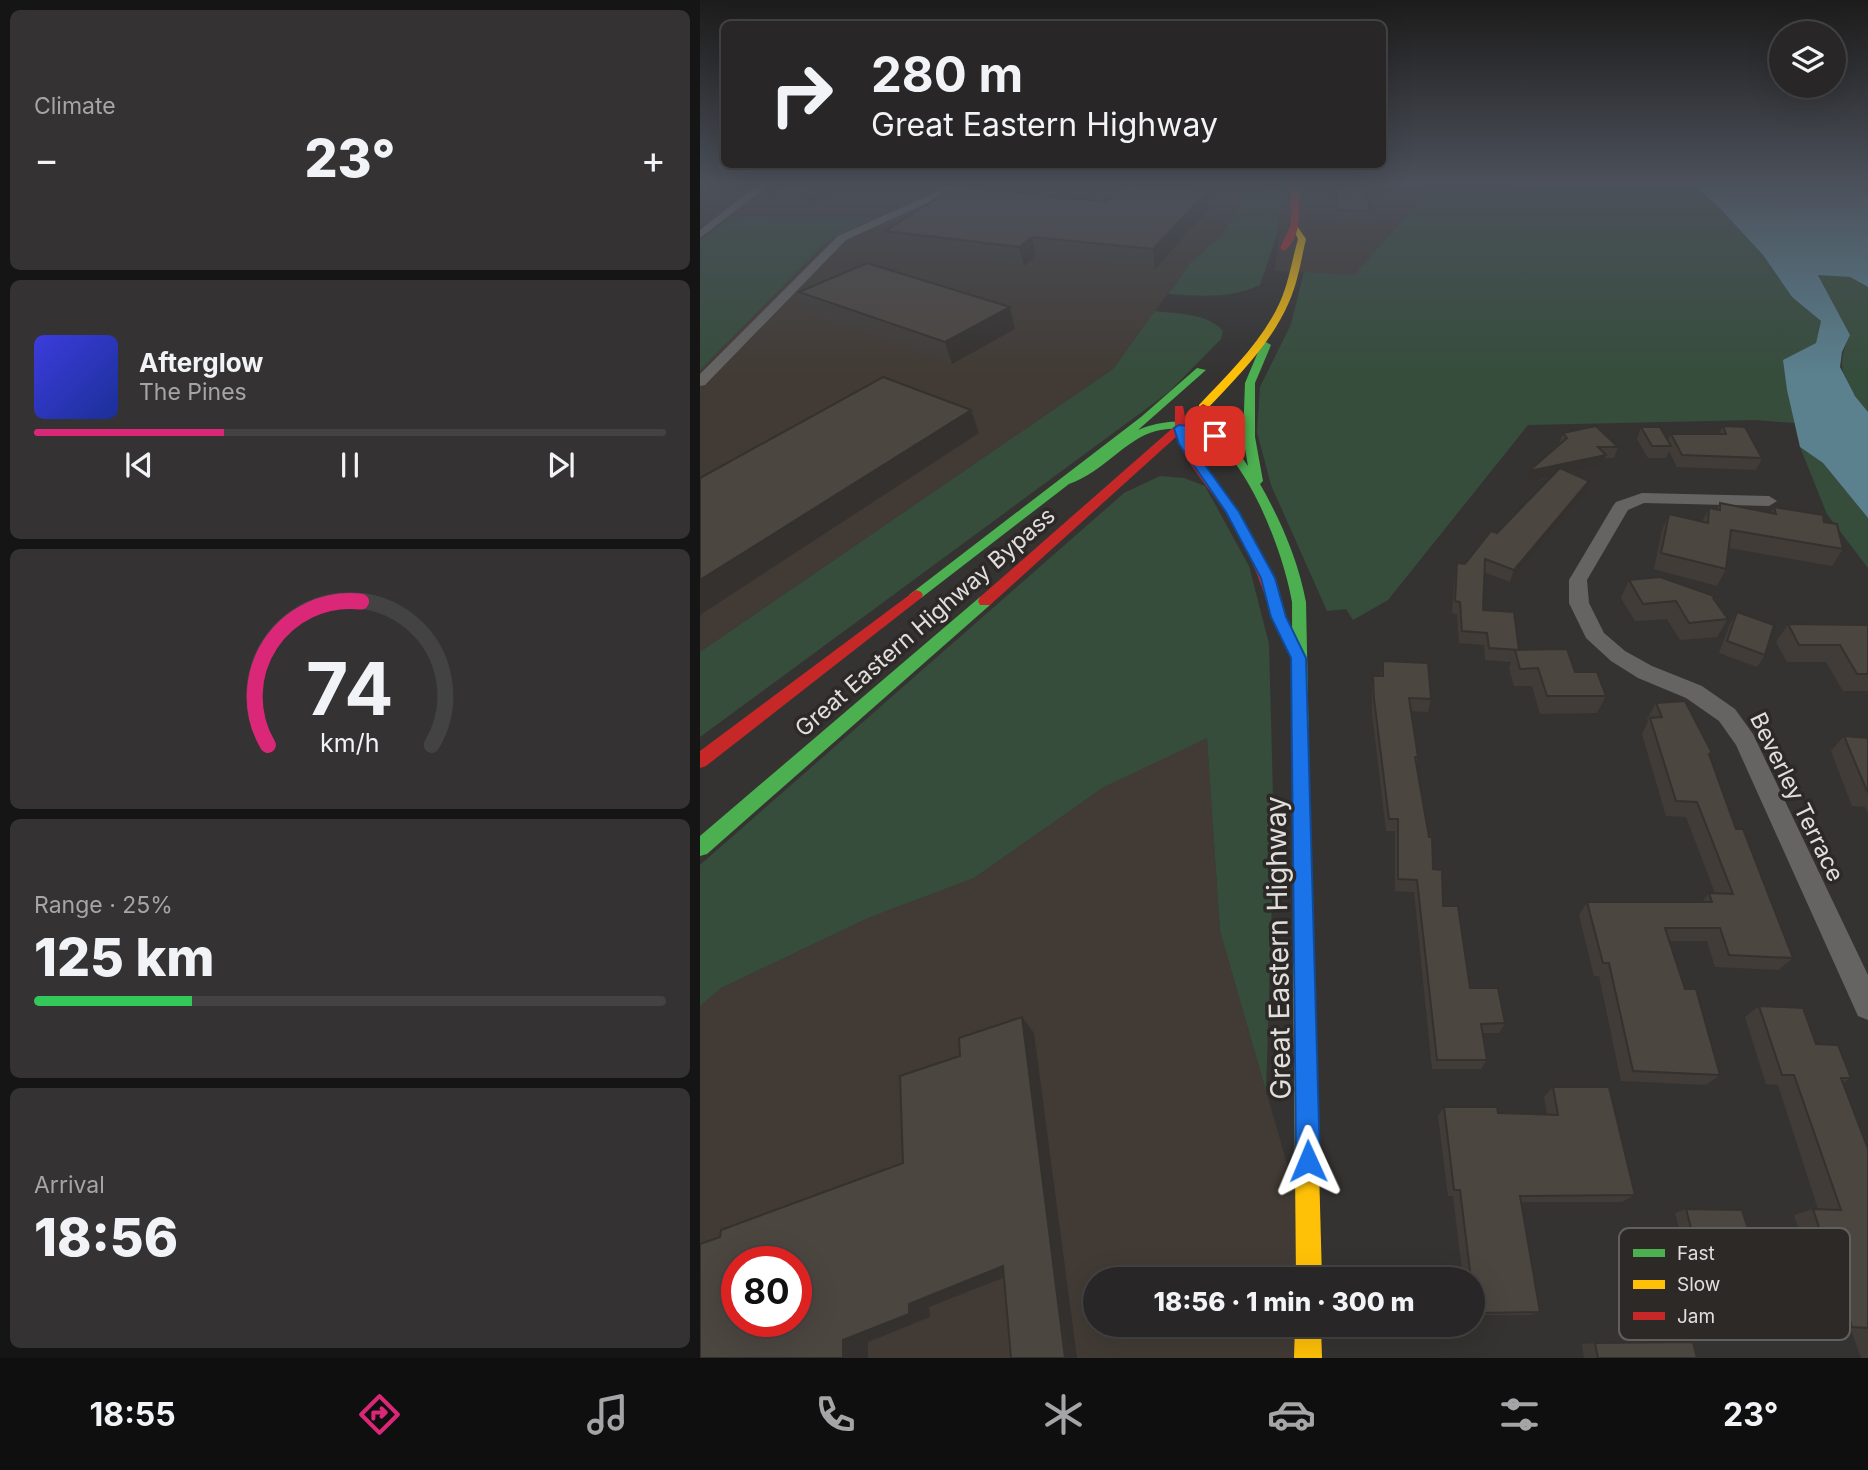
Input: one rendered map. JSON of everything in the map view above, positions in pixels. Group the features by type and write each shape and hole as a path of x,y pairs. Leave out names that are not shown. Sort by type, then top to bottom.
{"highway":[{"path":"1278,262 1285,246"},
{"path":"1260,495 1249,437 1250,383 1285,302 1300,246"},
{"path":"1179,428 1233,374 1275,320"},
{"name":"Great Eastern Highway Bypass","path":"700,761 1145,419 1205,365 1194,387 1178,409 1179,428 969,616 700,848"},
{"name":"Great Eastern Highway","path":"1179,428 1185,444 1232,512 1268,578 1278,617 1298,658"},
{"name":"Great Eastern Highway","path":"1065,481 1084,476 1138,435 1151,429 1202,430 1215,436 1229,448 1260,495 1296,580 1302,622 1298,658 1309,1267"},
{"path":"1126,477 1168,464 1184,465 1206,474"},
{"path":"1308,1337 1308,1358"}],"street":[{"path":"700,382 834,246"},
{"name":"Beverley Terrace","path":"1769,501 1642,498 1622,506 1578,580 1578,603 1596,638 1644,673 1694,692 1727,715 1745,740 1868,1006"}],"shaded area":[{"path":"700,246 1209,246 1191,262 1113,369 700,652"},
{"path":"1277,246 1379,246 1354,275 1275,271"},
{"path":"1207,737 1220,931 1310,1244 1309,1267 1083,1267 1083,1337 1308,1337 1308,1358 700,1358 700,1006 721,988 868,918 974,878 1104,787"}],"green space":[{"path":"700,246 822,246 700,370"},
{"path":"1209,246 1273,246 1260,285 1226,295 1168,294 1191,262"},
{"path":"1379,246 1755,246 1792,297 1821,321 1816,343 1784,360 1795,423 1755,420 1528,425 1388,600 1353,620 1346,609 1327,611 1271,485 1257,432 1260,387 1291,324 1304,272 1354,275"},
{"path":"1818,274 1850,277 1868,287 1868,412 1844,376 1842,358 1850,335"},
{"path":"1155,311 1192,315 1209,321 1223,331 1221,339 1169,392 700,737 700,652 1113,369"},
{"path":"1800,447 1823,463 1868,518 1868,568 1827,514"},
{"path":"1160,476 1184,478 1205,486 1249,566 1269,644 1274,836 1266,1091 1220,931 1207,738 1104,787 974,878 868,918 721,988 700,1006 700,865 1124,493"}],"water":[{"path":"1755,246 1868,246 1868,287 1850,277 1818,275 1850,335 1842,352 1840,367 1855,396 1868,412 1868,518 1823,463 1800,447 1783,360 1816,343 1821,321 1792,297"}],"building":[{"path":"1127,246 1155,246 1153,249"},
{"path":"867,263 1010,307 945,342 799,292"},
{"path":"883,377 971,410 700,580 700,478"},
{"path":"1596,426 1618,447 1598,447 1606,455 1529,471 1567,438 1563,433"},
{"path":"1723,426 1745,427 1762,458 1682,455 1671,434 1726,434"},
{"path":"1641,427 1660,427 1671,446 1652,446"},
{"path":"1560,468 1589,481 1514,570 1485,559 1483,610 1514,612 1519,650 1489,648 1487,633 1462,631 1460,602 1455,601 1457,563 1465,564 1491,531 1497,533"},
{"path":"1720,503 1776,514 1774,507 1823,515 1824,522 1837,524 1843,549 1731,530 1726,569 1661,553 1669,514 1708,523 1709,508 1720,510"},
{"path":"1660,577 1717,597 1713,598 1728,619 1689,623 1676,601 1643,604 1629,580"},
{"path":"1737,612 1774,625 1765,655 1727,641"},
{"path":"1788,624 1868,625 1868,674 1857,674 1840,645 1799,645"},
{"path":"1567,649 1575,672 1597,672 1606,696 1547,696 1538,668 1520,669 1515,650"},
{"path":"1383,661 1428,663 1431,699 1409,698 1418,757 1415,757 1429,837 1432,837 1433,869 1442,870 1443,906 1458,906 1470,988 1498,988 1505,1023 1481,1024 1487,1060 1437,1060 1417,880 1398,879 1398,819 1389,819 1373,676 1383,676"},
{"path":"1685,701 1712,753 1709,754 1736,829 1743,829 1793,958 1729,955 1720,928 1665,928 1685,989 1696,989 1720,1075 1633,1071 1609,963 1603,963 1587,902 1712,902 1709,893 1733,894 1697,802 1676,801 1650,718 1662,717 1656,703"},
{"path":"1844,736 1868,738 1868,792 1867,791"},
{"path":"1759,1006 1803,1008 1816,1044 1838,1045 1851,1078 1841,1078 1868,1149 1868,1328 1852,1327 1850,1321 1850,1228 1819,1228 1813,1209 1841,1210 1794,1075 1782,1075"},
{"path":"1022,1017 1065,1358 1011,1358 1003,1266 909,1304 909,1314 843,1340 843,1358 700,1358 700,1244 720,1237 721,1230 903,1163 900,1076 960,1056 959,1038"},
{"path":"1553,1087 1609,1087 1635,1195 1520,1196 1540,1312 1485,1313 1485,1267 1470,1267 1460,1190 1454,1190 1444,1107 1497,1107 1498,1113 1558,1115"},
{"path":"1686,1209 1742,1210 1748,1228 1691,1228"},
{"path":"1693,1342 1697,1358 1598,1358 1595,1343"}],"traffic: fast":[{"path":"1257,481 1249,437 1250,383 1266,345"},
{"path":"916,595 1145,419 1201,370"},
{"path":"1065,481 1101,463 1138,434 1165,426 1190,427 1213,434 1227,446 1255,486 1268,511 1289,561 1299,602 1303,949"},
{"path":"700,848 985,601"}],"traffic: slow":[{"path":"1203,407 1269,331 1290,288 1300,246"},
{"path":"1303,949 1309,1267"},
{"path":"1308,1337 1308,1358"}],"traffic: jam":[{"path":"985,601 1203,407"},
{"path":"1179,408 1184,440 1199,468 1244,532 1277,611"},
{"path":"700,761 916,595"}],"route":[{"path":"1215,436 1202,430 1179,428 1185,444 1232,512 1268,578 1278,617 1298,658 1308,1161"}]}
